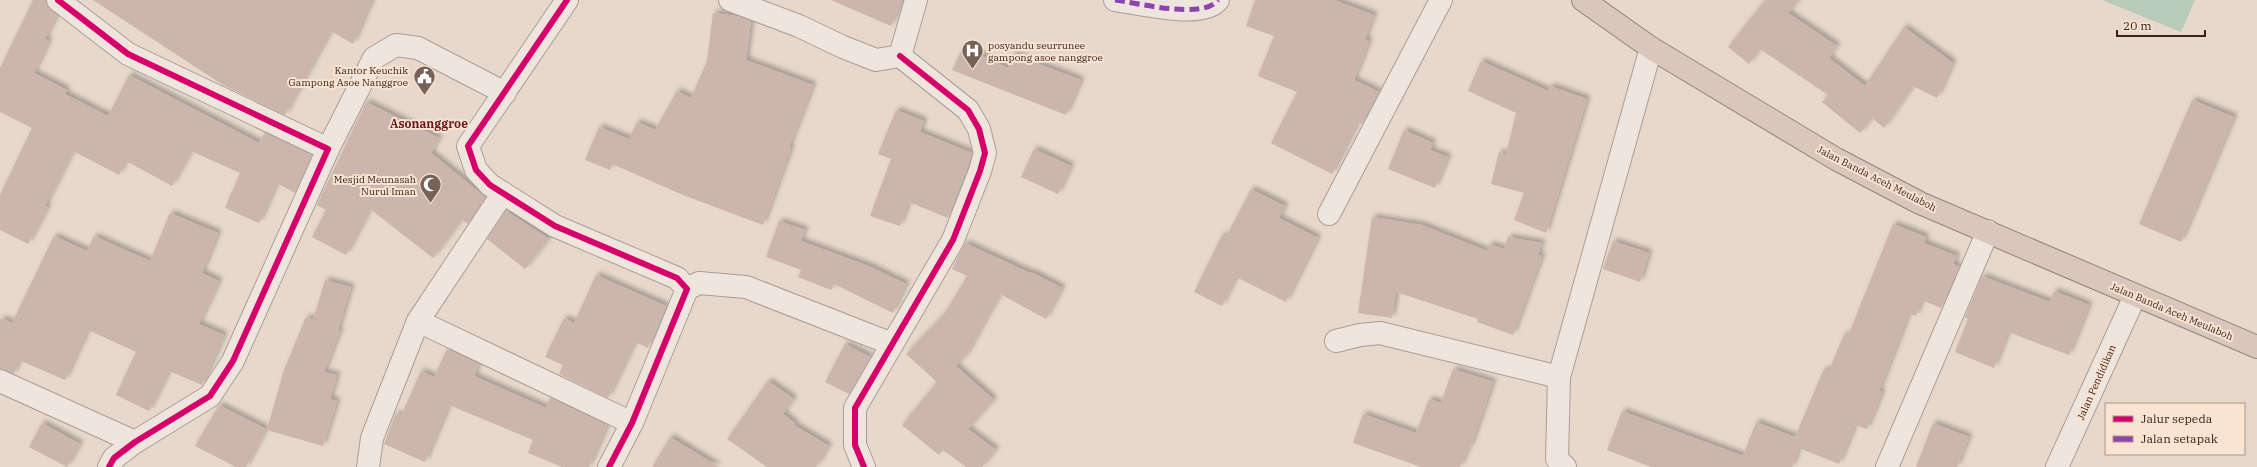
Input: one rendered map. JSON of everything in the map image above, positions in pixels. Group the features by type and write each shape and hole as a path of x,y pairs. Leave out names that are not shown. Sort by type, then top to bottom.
{"highway":[{"name":"Jalan Banda Aceh Meulaboh","path":"1583,0 1651,48 1836,159 1920,203 2257,348"}],"street":[{"path":"58,0 128,54 328,149"},
{"path":"567,0 468,146 476,170 490,185 555,226 677,278 687,289"},
{"path":"730,0 799,26 843,47 876,60 900,56 968,110 979,129 985,153 980,171 953,240 855,408 855,445 864,467"},
{"path":"900,56 916,0"},
{"path":"1115,0 1194,11 1214,4 1218,0"},
{"path":"1329,214 1441,0"},
{"path":"118,464 135,442 210,396 233,361 328,149 374,58 396,45 418,48 505,93"},
{"path":"1565,467 1557,459 1559,377 1651,48"},
{"path":"368,467 372,438 418,321 504,193"},
{"path":"1887,467 1988,231"},
{"path":"609,467 632,423 687,289 699,283 746,287 892,344"},
{"name":"Jalan Pendidikan","path":"2057,467 2135,296"},
{"path":"418,321 632,423"},
{"path":"1336,341 1360,335 1380,334 1559,377"},
{"path":"0,381 135,442"}],"shaded area":[{"path":"2102,0 2195,0 2181,32"}],"building":[{"path":"33,0 46,0 47,5 57,15 45,39 49,41 34,73 67,90 65,94 108,116 129,75 259,143 265,133 312,155 295,193 277,183 259,223 225,208 240,173 191,151 172,186 126,161 119,175 73,151 45,206 48,207 28,244 0,230 0,195 32,128 0,112 0,68"},
{"path":"93,0 372,0 353,44 331,31 285,115 223,85"},
{"path":"831,0 902,0 891,26"},
{"path":"1255,0 1334,0 1374,15 1365,39 1369,41 1354,80 1379,92 1362,124 1358,122 1332,174 1271,143 1297,92 1258,76 1274,36 1246,26"},
{"path":"1765,0 1799,0 1788,13 1837,46 1829,58 1865,86 1904,27 1953,63 1937,98 1913,86 1884,128 1872,118 1860,133 1822,102 1828,95 1760,49 1749,64 1728,47"},
{"path":"713,13 737,16 751,21 746,60 813,85 789,147 791,148 763,225 683,195 612,164 610,170 585,160 599,127 629,139 637,122 655,130 677,91 691,98 707,61"},
{"path":"963,47 1008,68 1013,54 1081,80 1066,115 952,70"},
{"path":"1481,61 1548,91 1550,86 1587,99 1546,233 1514,220 1524,193 1491,184 1499,152 1506,154 1516,113 1468,91"},
{"path":"2192,100 2234,117 2181,242 2139,224"},
{"path":"366,102 439,138 431,153 485,197 468,224 462,220 433,258 370,209 346,255 312,237 326,210 317,205"},
{"path":"896,110 924,121 920,132 972,153 948,218 909,202 900,226 870,216 891,159 878,154"},
{"path":"1404,130 1433,143 1430,150 1448,157 1435,188 1388,169"},
{"path":"1034,149 1071,166 1058,194 1021,177"},
{"path":"1251,189 1285,206 1279,218 1318,238 1286,302 1236,277 1222,306 1194,292 1222,235 1226,237"},
{"path":"506,211 549,239 525,269 487,239"},
{"path":"170,213 218,233 202,273 219,281 199,324 224,335 202,385 169,371 149,411 116,395 136,352 88,330 65,380 19,360 14,374 0,369 0,318 12,323 54,236 87,251 94,236 150,261"},
{"path":"1372,217 1422,225 1487,251 1489,244 1504,249 1508,237 1542,243 1538,255 1542,256 1513,335 1477,322 1478,319 1396,292 1392,318 1358,313"},
{"path":"779,221 805,230 801,241 871,267 906,284 893,313 834,284 831,290 798,277 801,270 766,257"},
{"path":"1893,224 1926,237 1924,243 1957,256 1953,264 1959,267 1941,308 1922,300 1916,316 1909,313 1879,391 1882,392 1867,429 1855,425 1839,464 1799,448 1792,467 1651,467 1607,450 1622,411 1743,456 1756,422 1795,437 1824,369 1829,371 1844,334 1848,336"},
{"path":"1613,241 1649,253 1640,282 1603,269"},
{"path":"965,243 1030,273 1031,272 1062,288 1046,319 1000,294 967,354 956,366 994,400 968,429 996,450 982,467 966,467 943,450 939,455 902,425 937,382 906,354 945,313 967,276 952,269"},
{"path":"596,275 666,306 648,348 635,342 608,398 559,374 563,365 545,357 564,318 574,323"},
{"path":"1982,276 2050,302 2054,291 2089,305 2069,355 2008,332 1994,368 1955,352 1968,319 1965,317"},
{"path":"325,280 351,287 338,330 340,331 324,372 337,375 330,399 337,401 323,446 267,430 284,370 306,317 313,320"},
{"path":"845,344 870,357 849,394 825,382"},
{"path":"447,349 479,364 474,376 546,408 550,398 607,425 589,467 562,467 528,453 533,440 449,405 425,462 384,444 396,413 401,416 421,371 434,377"},
{"path":"1453,369 1493,382 1470,448 1469,447 1460,467 1421,467 1353,443 1363,414 1416,433 1429,399 1441,403"},
{"path":"768,381 794,399 783,414 795,423 794,425 829,446 816,467 767,467 727,439"},
{"path":"219,405 266,429 246,467 236,467 195,446"},
{"path":"42,423 80,444 67,467 29,447"},
{"path":"1933,423 1969,437 1957,467 1916,467"},
{"path":"670,437 719,467 652,467"}],"marked path":[{"path":"1115,0 1154,7 1185,10 1199,9 1210,6 1218,0"}],"cycle path":[{"path":"58,0 128,54 328,149 233,361 210,396 135,442 114,458 109,467"},
{"path":"567,0 468,146 476,170 490,185 555,226 677,278 687,289 632,423 609,467"},
{"path":"864,467 855,445 855,408 953,240 980,171 985,153 979,129 968,110 900,56"}],"place":[{"name":"posyandu seurrunee gampong asoe nanggroe","path":"973,70"},
{"name":"Kantor Keuchik Gampong Asoe Nanggroe","path":"424,96"},
{"name":"Mesjid Meunasah Nurul Iman","path":"431,204"}],"district":[{"name":"Asonanggroe","path":"429,124"}]}
